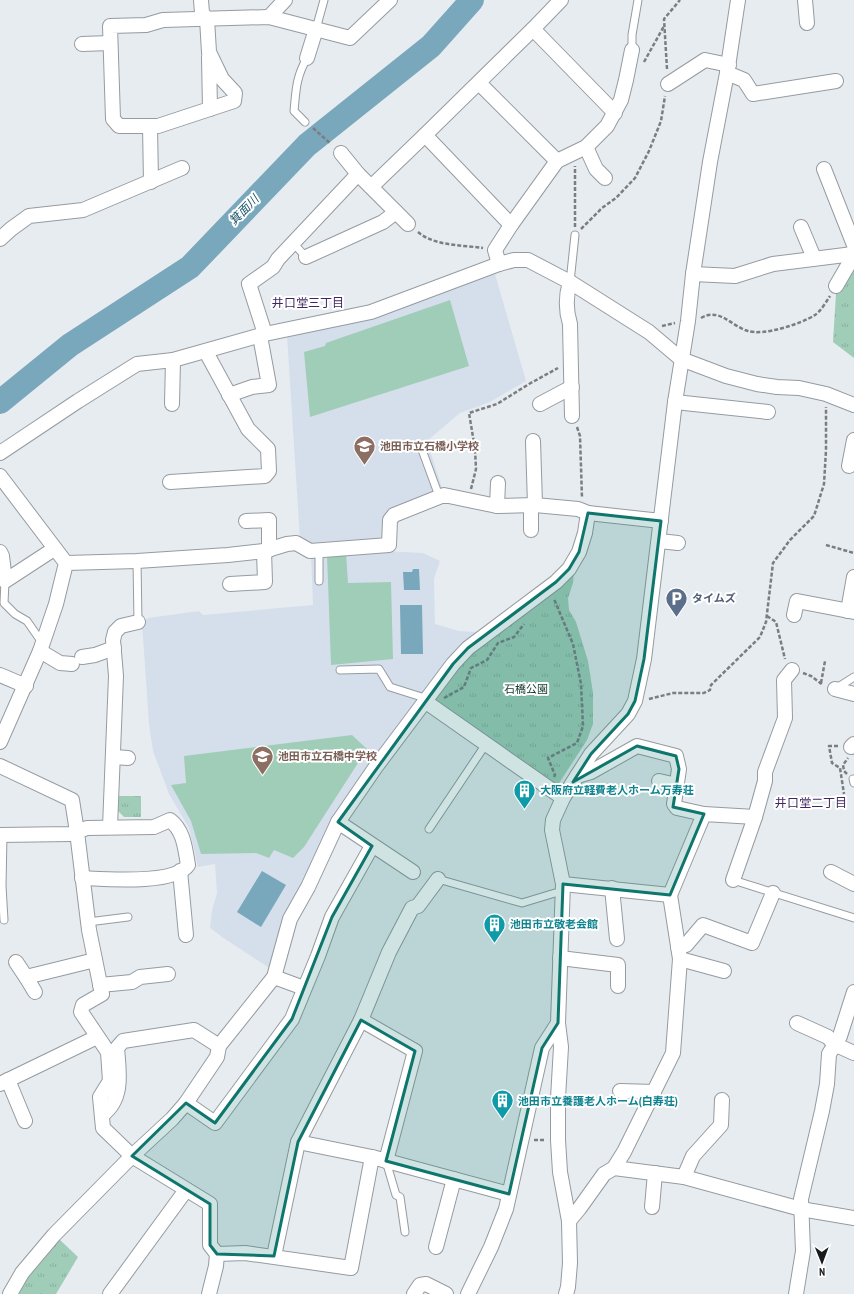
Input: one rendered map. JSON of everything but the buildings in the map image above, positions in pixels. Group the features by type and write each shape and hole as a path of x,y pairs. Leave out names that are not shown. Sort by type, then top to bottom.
{"street":[{"path":"201,0 202,12 206,19 209,52 210,109"},
{"path":"269,17 285,0"},
{"path":"209,52 222,79 235,93 234,101 158,126 119,126 113,119 110,26 146,25 163,20 269,17 350,38 390,0"},
{"path":"371,187 426,135 561,0"},
{"path":"566,1294 570,1263 569,1221 560,1172 558,1140 558,1098 561,1047 558,1023 560,958 559,888 552,830 553,820 563,798 591,754 628,714 634,701 644,659 675,402 688,321 692,274 710,162 728,69 738,0"},
{"path":"805,0 807,23"},
{"path":"307,58 316,29"},
{"path":"533,29 615,113"},
{"path":"82,44 110,44"},
{"path":"497,257 511,225 557,161 581,150 606,126 615,113 621,100 632,50"},
{"path":"668,84 706,60 728,69 744,80 753,94 836,82"},
{"path":"479,82 557,161"},
{"path":"150,126 151,182"},
{"path":"426,135 511,225"},
{"path":"581,150 596,169 606,178"},
{"path":"341,153 358,174 408,224"},
{"path":"0,239 10,229 29,216 83,210 182,168"},
{"path":"824,169 854,244"},
{"path":"229,395 252,387 269,386 262,335 249,284 274,267 278,259 358,174"},
{"path":"306,257 383,222 396,212"},
{"path":"801,227 814,258"},
{"path":"692,274 735,276 773,264 854,254"},
{"path":"836,286 854,254"},
{"path":"0,453 137,364 173,360 206,352 262,335 371,312 497,257 514,260 528,260 570,282 649,332 681,359 726,376 757,384 799,388 826,394 854,405"},
{"path":"570,282 568,290 568,316 570,324 569,365 572,387 572,416"},
{"path":"170,482 265,476 269,471 268,449 261,444 248,429 206,352"},
{"path":"172,404 173,360"},
{"path":"540,404 572,387"},
{"path":"675,402 744,415 768,412"},
{"path":"849,466 854,440"},
{"path":"531,530 533,505 533,441"},
{"path":"0,476 66,563"},
{"path":"496,506 498,483"},
{"path":"66,563 137,561 228,555 267,550 296,543 310,551 389,546 390,520 394,515 444,495 496,506 533,505 578,509 586,512 661,521"},
{"path":"10,1294 22,1273 54,1235 132,1156 172,1119 186,1103 217,1057 220,1046 274,977 290,919 308,887 338,822 375,768 429,703 453,664 468,648 556,582 569,569 579,552 585,533 586,512"},
{"path":"230,584 265,582 269,520 246,521"},
{"path":"659,541 678,543"},
{"path":"0,552 2,556 5,581 54,549"},
{"path":"0,742 42,648 56,604 66,563"},
{"path":"794,615 797,596 851,611 854,577"},
{"path":"110,828 116,676 113,640 115,632 121,626 138,622"},
{"path":"42,648 60,663 77,660 114,648"},
{"path":"733,880 755,817 765,781 765,772 785,718 784,680 793,666"},
{"path":"0,675 26,686"},
{"path":"835,689 854,694"},
{"path":"429,703 563,798"},
{"path":"577,776 591,772 637,746 676,756 679,769 674,804 677,808 704,814 755,817"},
{"path":"114,757 128,758"},
{"path":"0,766 72,800 88,922 102,994 83,1005 81,1012 108,1052 110,1081 100,1097 103,1128 132,1156 210,1204 210,1245 217,1254 210,1294"},
{"path":"659,781 676,785"},
{"path":"569,1221 604,1174 614,1168 624,1152 673,1054 679,953 670,895 704,814"},
{"path":"1,835 71,834 87,828 154,827 170,820 176,825 181,833 185,844 188,865 186,869 164,877 151,879 82,878"},
{"path":"338,822 412,872"},
{"path":"186,1103 215,1123 292,1019 318,956 332,917 372,846"},
{"path":"180,871 188,925"},
{"path":"831,872 850,886"},
{"path":"274,1256 298,1142 361,1020 389,952 412,908 418,906 438,879"},
{"path":"559,888 612,888 670,895"},
{"path":"612,888 618,939"},
{"path":"679,953 703,925 752,943 773,893"},
{"path":"679,953 724,971"},
{"path":"560,958 618,965 618,986"},
{"path":"26,977 95,960"},
{"path":"16,962 35,992"},
{"path":"100,985 132,982 140,977 168,974"},
{"path":"274,977 304,988"},
{"path":"796,1294 803,1251 800,1208 801,1199 822,1111 827,1084 829,1054 840,1036 854,992"},
{"path":"361,1020 415,1051 386,1161"},
{"path":"468,1294 491,1247 506,1209 542,1048 558,1023"},
{"path":"797,1023 828,1037 834,1044 854,1053"},
{"path":"102,1115 108,1111 119,1088 120,1076 117,1048 123,1041 194,1030 220,1046"},
{"path":"25,1121 4,1082 98,1037"},
{"path":"620,1091 654,1092"},
{"path":"684,1177 693,1156 721,1125 722,1100"},
{"path":"298,1142 386,1161 509,1194"},
{"path":"217,1254 245,1253 274,1256 351,1268 372,1158"},
{"path":"614,1168 684,1177 800,1208 854,1218"},
{"path":"652,1207 655,1173"},
{"path":"436,1247 454,1179"},
{"path":"110,1294 186,1190"},
{"path":"414,1294 420,1285 426,1284 446,1294"}],"lane":[{"path":"316,29 324,0"},
{"path":"632,50 632,35 638,0"},
{"path":"305,122 294,111 296,86 300,71 307,58"},
{"path":"570,282 575,235"},
{"path":"293,243 306,257"},
{"path":"421,447 439,496"},
{"path":"319,551 319,582"},
{"path":"137,561 138,622"},
{"path":"5,581 4,603 15,614 27,621 42,648"},
{"path":"340,670 379,669 390,687 429,703"},
{"path":"835,689 854,677"},
{"path":"429,829 486,744"},
{"path":"1,835 4,920"},
{"path":"438,879 522,903 559,888"},
{"path":"733,880 854,918"},
{"path":"88,922 128,917"},
{"path":"386,1161 396,1195 400,1197 405,1232"}],"path":[{"path":"575,235 602,208 616,198 635,178 649,151 661,121 668,84 664,19 680,0"},
{"path":"643,64 664,26"},
{"path":"305,122 341,153"},
{"path":"575,235 581,150"},
{"path":"408,224 424,238 436,242 490,249 497,257"},
{"path":"649,332 658,327 695,321 708,314 716,314 748,331 757,332 787,328 816,314 836,286"},
{"path":"468,501 476,469 476,449 469,413 497,404 529,384 569,365"},
{"path":"634,701 658,698 673,693 704,693 710,690 711,685 760,637 766,622 773,563 790,540 814,516 824,484 826,401"},
{"path":"572,416 580,436 582,505 586,512"},
{"path":"826,545 854,553"},
{"path":"547,787 555,775 548,758 578,743 583,726 581,684 573,644 554,598 556,582"},
{"path":"549,603 554,598"},
{"path":"767,616 776,622 786,669 793,666 821,683 825,661"},
{"path":"429,703 436,703 464,687 471,668 487,660 498,642 514,637 529,620"},
{"path":"844,794 840,768 832,763 829,746 852,749 843,765 844,771 854,781"},
{"path":"522,1140 558,1140"}],"highlighted area":[{"path":"588,513 661,521 644,659 635,701 628,714 591,754 573,782 637,746 676,756 679,769 673,807 704,814 670,895 563,884 558,1023 542,1048 509,1194 386,1161 415,1051 361,1020 298,1142 274,1256 217,1254 210,1245 210,1204 132,1156 186,1103 215,1123 292,1019 332,917 372,846 338,822 453,664 468,648 556,582 569,569 579,552"}],"shaded area":[{"path":"495,274 526,381 490,402 460,413 427,441 443,491 389,513 383,551 423,553 440,561 434,579 435,624 459,631 478,632 377,757 271,969 210,928 212,910 217,893 215,864 198,867 189,828 169,794 153,751 149,724 142,623 148,618 199,611 203,615 313,605 311,555 307,546 300,540 287,336 373,318"}],"green space":[{"path":"854,263 854,358 833,342 836,294"},
{"path":"450,300 469,366 310,417 304,352 325,346 326,343"},
{"path":"346,553 348,583 391,582 393,659 331,665 327,555"},
{"name":"石橋公園","path":"574,571 573,583 568,598 569,610 576,622 588,661 593,693 593,724 587,740 556,788 436,703 434,697 471,650"},
{"path":"352,735 367,749 304,847 293,858 274,850 269,858 256,853 201,854 191,821 171,785 186,783 184,756"},
{"path":"119,796 141,796 141,817 124,817 118,811"},
{"path":"58,1238 78,1257 56,1294 16,1294 28,1274"}],"water":[{"path":"413,569 419,569 420,590 404,590 403,572 412,572"},
{"path":"400,605 422,605 423,654 401,654"},
{"path":"262,871 286,885 261,927 237,912"}],"waterway":[{"name":"箕面川","path":"0,402 70,345 190,267 307,145 431,46 472,0"}],"place":[{"name":"池田市立石橋小学校","path":"365,466"},
{"name":"タイムズ","path":"677,618"},
{"name":"池田市立石橋中学校","path":"263,776"},
{"name":"大阪府立軽費老人ホーム万寿荘","path":"525,810"},
{"name":"池田市立敬老会館","path":"494,944"},
{"name":"池田市立養護老人ホーム(白寿荘)","path":"503,1120"}],"district":[{"name":"井口堂三丁目","path":"308,303"},
{"name":"井口堂二丁目","path":"811,803"}]}
